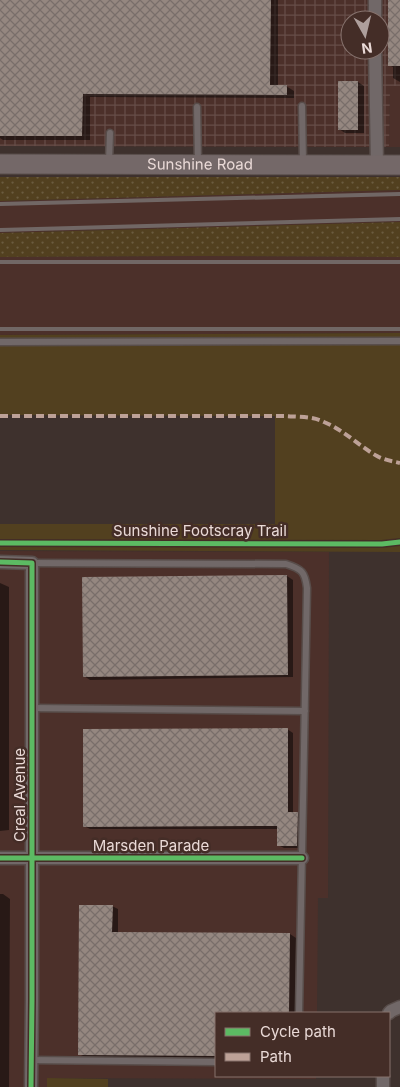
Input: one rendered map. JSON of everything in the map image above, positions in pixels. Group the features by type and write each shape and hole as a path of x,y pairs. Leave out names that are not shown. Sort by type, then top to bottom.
{"main road":[{"name":"Sunshine Road","path":"0,164 109,166 400,165"}],"street":[{"path":"376,60 377,166"},
{"path":"0,562 32,563"},
{"name":"Creal Avenue","path":"31,1087 32,563"},
{"name":"Marsden Parade","path":"0,858 302,858"}],"lane":[{"path":"302,106 303,166"},
{"path":"198,107 198,166"},
{"path":"109,166 110,133"},
{"path":"0,342 400,341"},
{"path":"32,563 286,564 298,567 305,576 307,588 299,1012"},
{"path":"33,708 305,711"},
{"path":"32,1060 215,1062"}],"shaded area":[{"path":"0,0 400,0 400,86 390,86 389,147 0,146"},
{"path":"390,86 400,86 400,147 389,147"},
{"path":"0,177 400,177 400,190 0,201"},
{"path":"400,190 400,222 0,233 0,201"},
{"path":"400,222 400,257 0,257 0,233"},
{"path":"0,257 400,257 400,333 0,335"},
{"path":"400,333 400,552 0,550 0,524 275,524 275,416 0,415 0,335"},
{"path":"0,551 329,552 328,898 318,898 317,1012 215,1012 215,1077 316,1077 316,1079 47,1078 47,1087 0,1087"},
{"path":"47,1078 108,1079 108,1087 47,1087"}],"building":[{"path":"0,0 271,0 270,85 287,85 287,95 83,94 82,136 0,136"},
{"path":"388,0 400,0 400,66 388,66 388,60 390,60 390,10 388,10"},
{"path":"338,81 358,81 358,130 338,130"},
{"path":"287,575 288,675 83,677 82,577"},
{"path":"288,728 288,812 298,812 297,846 277,846 277,826 83,827 83,729"},
{"path":"79,905 113,905 112,932 290,933 289,1012 215,1012 215,1056 78,1055"}],"railway":[{"path":"0,204 400,194"},
{"path":"0,230 400,219"},
{"path":"0,262 400,262"},
{"path":"0,329 400,329"}],"marked path":[{"path":"0,416 305,417 331,425 377,456 400,463"}],"cycle path":[{"name":"Sunshine Footscray Trail","path":"0,543 382,544 400,542"},
{"path":"0,562 32,563 31,1087"},
{"path":"0,858 302,858"}]}
